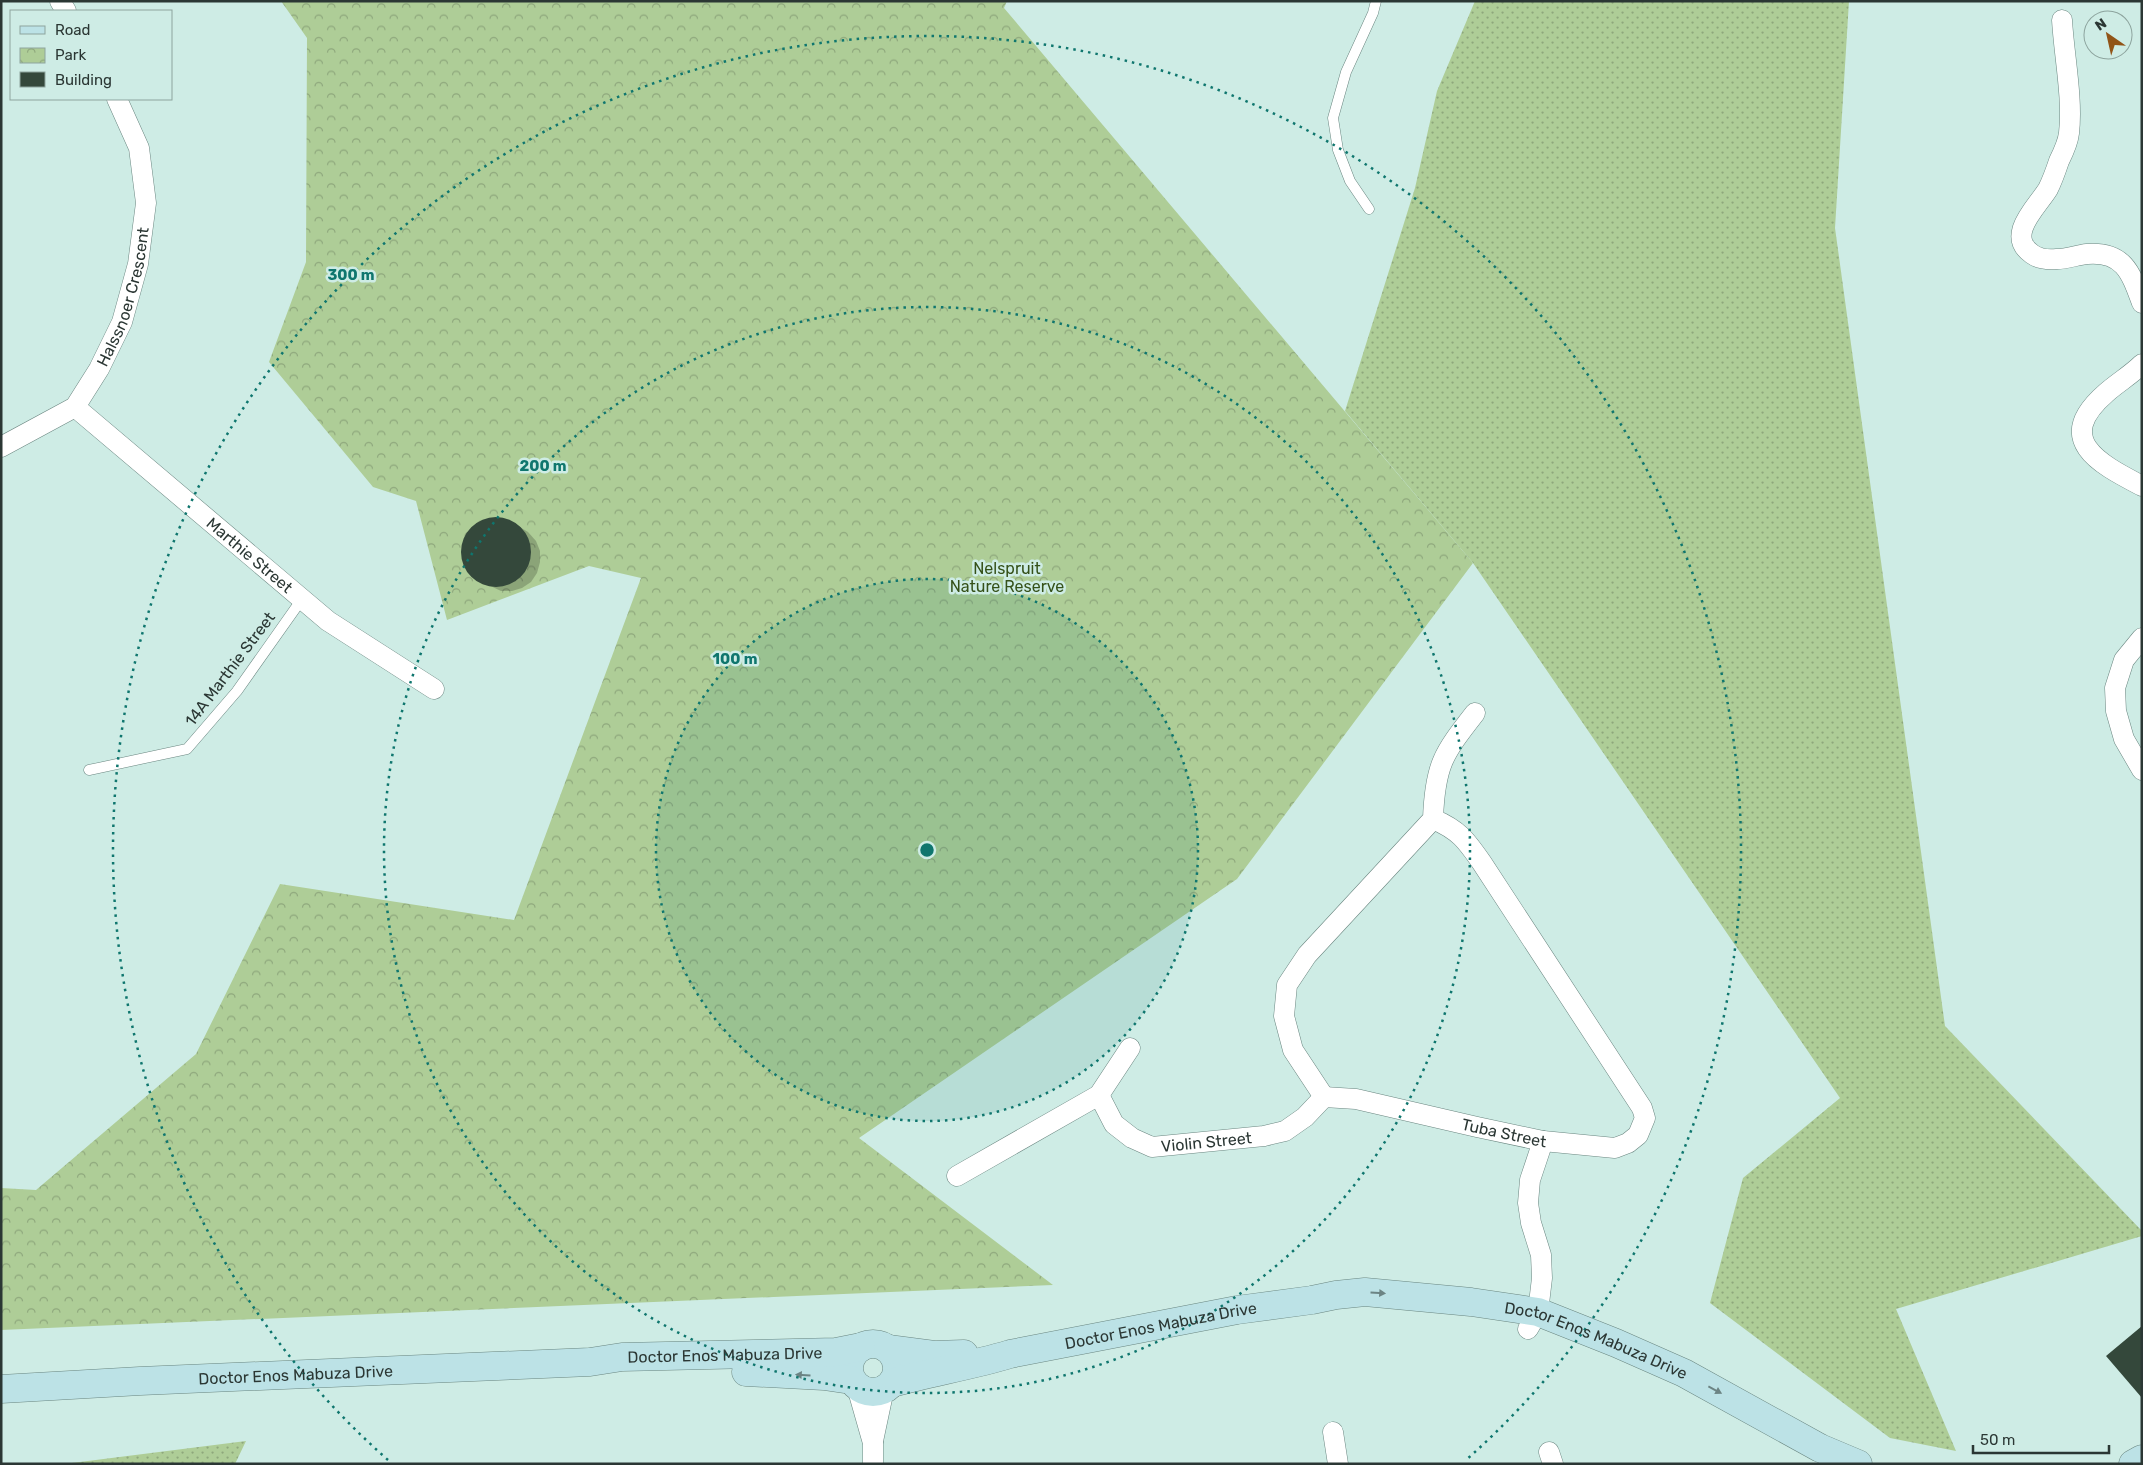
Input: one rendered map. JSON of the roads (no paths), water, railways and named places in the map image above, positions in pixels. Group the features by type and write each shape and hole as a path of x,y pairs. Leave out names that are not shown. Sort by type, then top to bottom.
{"main road":[{"name":"Doctor Enos Mabuza Drive","path":"888,1386 919,1375 977,1364 1010,1354 1237,1310 1312,1300 1333,1307 1533,1321 1616,1343 1684,1373 1820,1448 1858,1464"},
{"name":"Doctor Enos Mabuza Drive","path":"1533,1321 1603,1356 1661,1381 1816,1464"},
{"path":"870,1344 879,1345 888,1349 894,1356 897,1365 896,1375 888,1386 875,1392 866,1392 854,1384 848,1371 849,1362 853,1353 861,1347 870,1344"},
{"name":"Doctor Enos Mabuza Drive","path":"1,1389 140,1381 590,1362 622,1357 657,1355 836,1352 861,1347"},
{"name":"Doctor Enos Mabuza Drive","path":"888,1349 934,1355 1010,1354"},
{"name":"Doctor Enos Mabuza Drive","path":"590,1362 622,1366 787,1374 854,1384"},
{"path":"2133,1464 2142,1458"}],"street":[{"path":"2062,20 2070,106 2069,134 2048,189 2028,215 2022,229 2022,239 2025,248 2032,255 2046,260 2086,254 2101,254 2113,257 2123,263 2134,280 2142,304"},
{"name":"Halssnoer Crescent","path":"1,447 75,407 99,369 122,322 138,264 146,203 140,148 117,100"},
{"path":"2142,364 2105,394 2089,411 2082,428 2084,441 2090,454 2110,469 2142,486"},
{"name":"Marthie Street","path":"75,407 328,621 434,689"},
{"path":"2142,638 2124,660 2115,688 2116,711 2124,739 2142,770"},
{"path":"1324,1097 1293,1050 1284,1016 1288,985 1307,955 1433,819 1434,791 1438,771 1447,749 1475,713"},
{"name":"Tuba Street","path":"1324,1097 1356,1099 1477,1128 1543,1141 1615,1148 1628,1143 1638,1136 1645,1118 1642,1108 1469,844 1452,827 1433,819"},
{"path":"957,1176 1099,1095 1130,1048"},
{"name":"Violin Street","path":"1099,1095 1114,1124 1132,1138 1152,1147 1264,1136 1285,1131 1305,1116 1324,1097"},
{"path":"1533,1321 1542,1278 1541,1255 1531,1223 1528,1203 1530,1180 1543,1141"},
{"path":"854,1384 873,1443"},
{"path":"873,1464 873,1443 888,1386"},
{"path":"1333,1432 1338,1464"}],"lane":[{"path":"1369,209 1350,181 1338,150 1333,118 1346,72 1373,13 1376,1"},
{"name":"14A Marthie Street","path":"89,770 187,749 237,691 302,599"}],"park label":[{"name":"Nelspruit Nature Reserve","path":"1007,577"}]}
